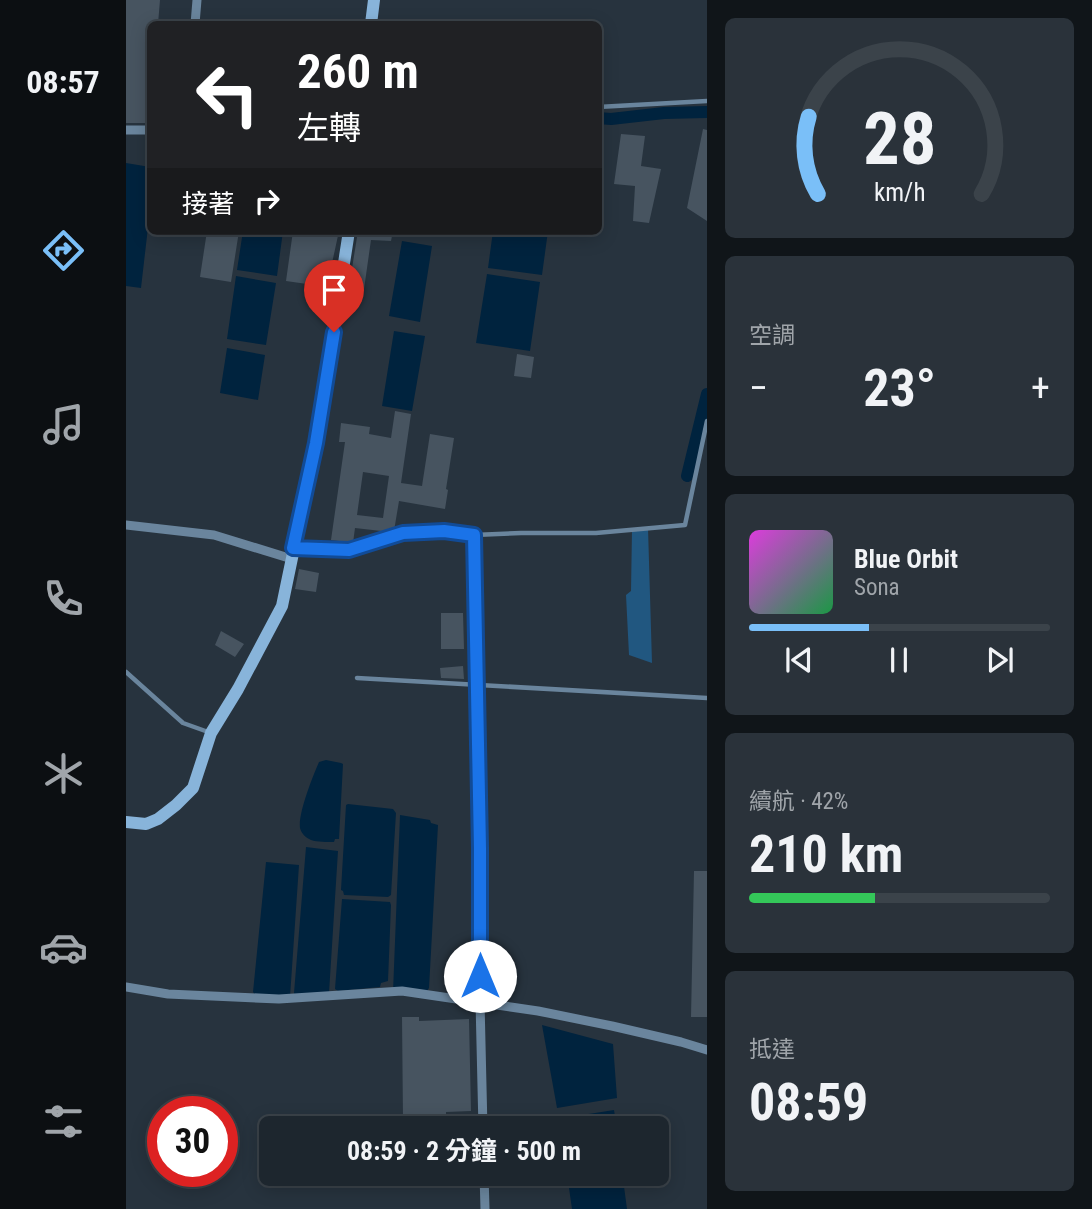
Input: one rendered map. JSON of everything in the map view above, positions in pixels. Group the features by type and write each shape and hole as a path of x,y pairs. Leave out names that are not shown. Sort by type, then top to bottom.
{"street":[{"path":"195,21 197,0"},
{"path":"371,21 373,0"},
{"path":"126,130 147,130"},
{"path":"126,822 146,824 158,819 193,788 211,733 282,606 316,443 348,235"},
{"path":"126,525 214,535 292,553"},
{"path":"474,535 483,1116"},
{"path":"126,987 168,994 279,999 402,991 480,1001 612,1026 707,1050"},
{"path":"484,1186 485,1209"}],"lane":[{"path":"602,107 707,101"},
{"path":"292,553 349,550 403,533 596,533 685,525 707,421"},
{"path":"126,672 183,723 211,733"},
{"path":"357,678 707,698"}],"shaded area":[{"path":"126,163 147,166 147,235 141,288 126,286"},
{"path":"242,235 282,235 277,276 237,270"},
{"path":"492,235 547,235 542,275 488,268"},
{"path":"402,241 432,246 420,322 389,316"},
{"path":"487,274 540,282 530,351 476,343"},
{"path":"236,276 276,283 266,345 227,339"},
{"path":"394,331 425,336 412,411 382,406"},
{"path":"227,348 265,355 258,400 220,393"},
{"path":"648,528 652,663 629,655 626,595 631,591 632,530"},
{"path":"326,760 343,764 339,839 334,842 311,840 300,828 313,776 319,762"},
{"path":"348,804 393,809 396,813 391,895 388,897 344,895 341,890"},
{"path":"400,815 430,820 438,825 427,991 393,992"},
{"path":"306,847 338,851 329,993 295,995 294,993"},
{"path":"266,862 299,865 290,997 258,998 253,992"},
{"path":"342,899 390,902 388,981 381,983 380,987 338,991 335,989"},
{"path":"542,1025 613,1044 617,1098 557,1108"},
{"path":"614,1110 615,1116 576,1116"},
{"path":"624,1186 627,1209 572,1209 569,1188"}],"building":[{"path":"126,0 160,0 158,21 147,21 147,123 126,123"},
{"path":"703,129 707,130 707,221 687,208"},
{"path":"621,134 645,136 641,166 661,169 649,223 633,221 635,186 614,184"},
{"path":"206,235 238,235 231,282 200,277"},
{"path":"292,235 338,235 329,277 316,274 314,285 286,281"},
{"path":"357,235 392,235 391,241 371,240 364,289 349,287"},
{"path":"517,354 534,357 531,378 514,376"},
{"path":"395,411 411,414 401,483 422,486 430,434 454,438 445,509 399,501 394,531 355,528 353,543 331,540 345,442 339,442 341,423 370,427 369,434 391,438","holes":["363,472 389,476 383,518 357,515"]},
{"path":"299,569 319,573 316,592 295,589"},
{"path":"441,613 463,613 464,649 441,649"},
{"path":"221,631 244,644 235,657 215,645"},
{"path":"463,666 464,679 441,678 440,668"},
{"path":"694,871 707,871 707,1017 691,1017"},
{"path":"402,1017 419,1017 419,1021 469,1019 471,1111 446,1112 446,1116 403,1116"}],"waterway":[{"path":"602,118 707,112"},
{"path":"687,476 707,394"}],"route":[{"path":"334,332 316,443 293,548 349,550 403,533 444,531 474,535 480,976"}]}
